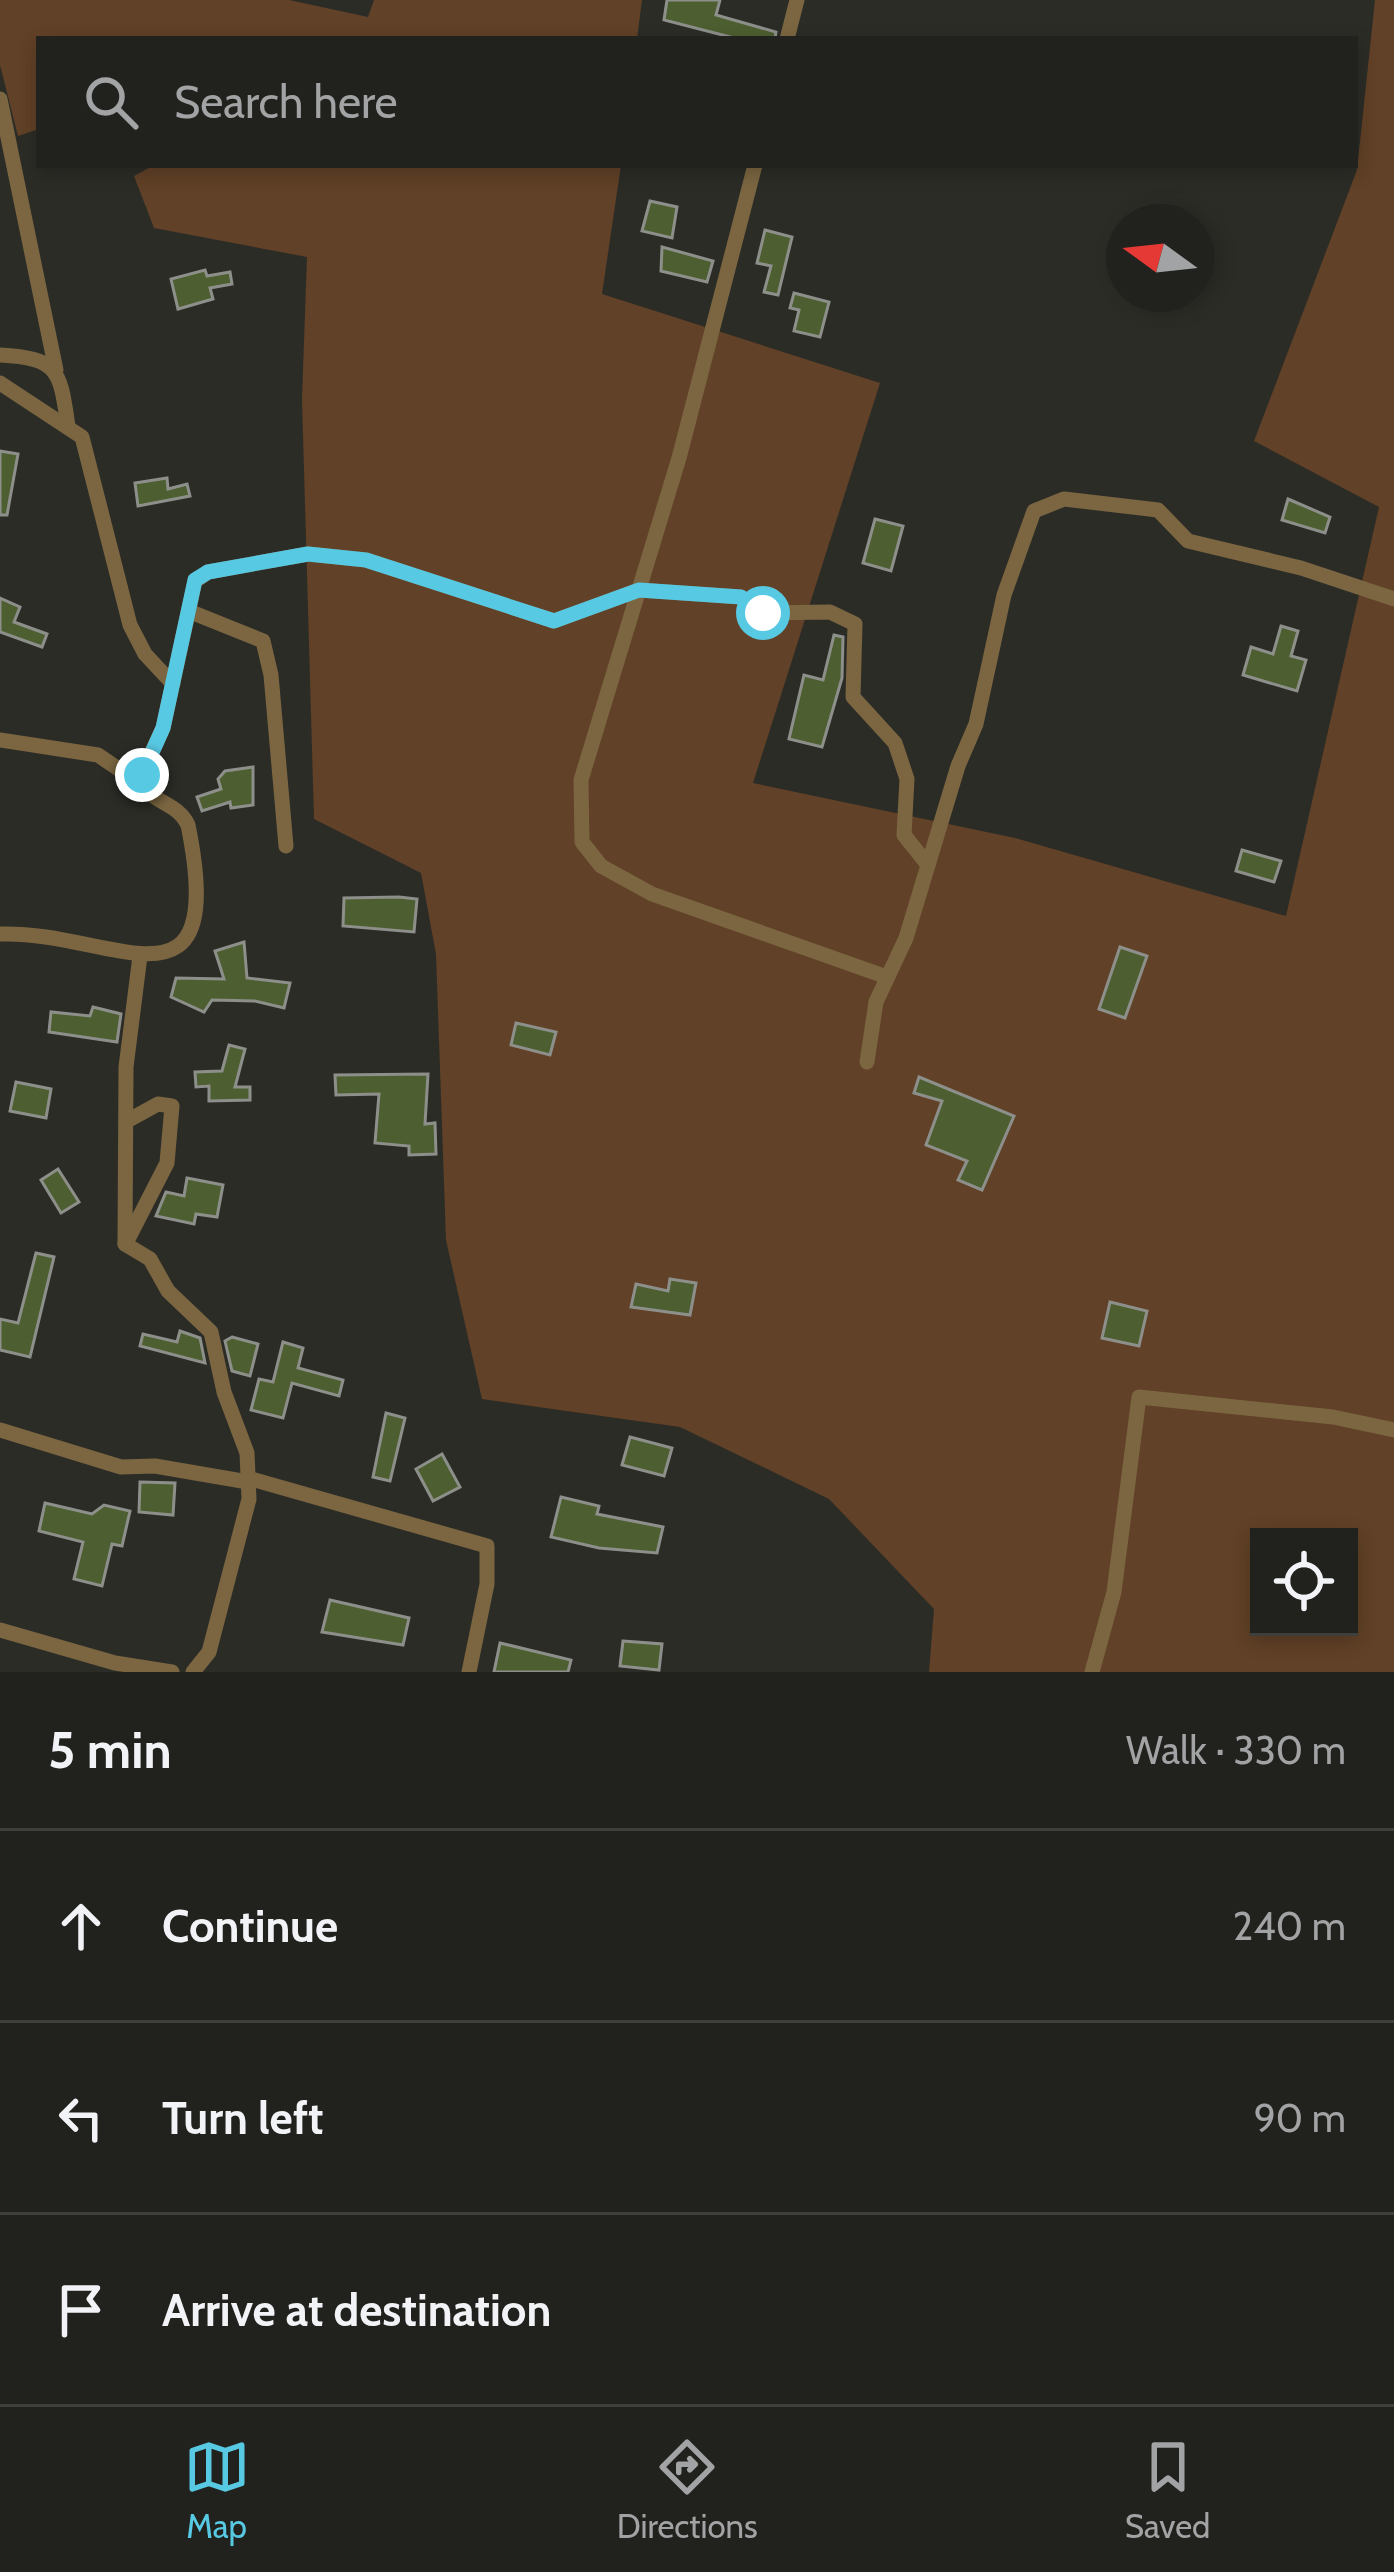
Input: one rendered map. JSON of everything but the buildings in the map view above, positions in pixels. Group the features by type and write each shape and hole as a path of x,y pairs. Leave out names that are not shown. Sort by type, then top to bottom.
{"street":[{"path":"788,36 797,0"},
{"path":"0,99 68,426"},
{"path":"754,168 639,590 581,780 582,842 602,866 652,894 887,977"},
{"path":"0,355 46,362 56,370"},
{"path":"0,383 68,426 90,451 135,639 173,684"},
{"path":"867,1062 868,1036 887,977 906,938 976,724 1004,595 1034,512 1064,499 1158,509 1189,541 1301,568 1394,599"},
{"path":"0,934 140,956 164,955 177,948 187,935 198,895 183,815 150,796 142,775 163,728 200,575 308,554 366,560 554,621 639,590 741,597 763,613 830,612 855,624 853,698 895,742 907,779 904,835 928,866"},
{"path":"190,611 263,641 272,675 286,846"},
{"path":"160,666 179,662"},
{"path":"0,740 98,754 120,770 142,775"},
{"path":"125,1244 128,1043 140,956"},
{"path":"125,1244 167,1163 172,1106 166,1101 127,1121"},
{"path":"125,1244 150,1259 168,1291 212,1331 224,1392 244,1441 252,1487 209,1652 194,1672"},
{"path":"1092,1672 1114,1592 1139,1397 1334,1417 1394,1430"},
{"path":"0,1430 121,1467 154,1466 252,1487 311,1493 488,1546 487,1584 469,1672"},
{"path":"0,1630 115,1663 172,1672"}],"shaded area":[{"path":"0,0 289,0 368,17 374,0 642,0 637,36 36,36 36,130 18,136 0,65"},
{"path":"1375,0 1394,0 1394,1672 929,1672 934,1609 829,1499 680,1427 482,1399 446,1240 436,954 421,873 314,819 302,399 307,257 154,228 134,176 149,168 621,168 602,294 880,383 753,783 1015,838 1286,916 1379,507 1254,441 1358,168"}],"route":[{"path":"142,775 163,728 195,580 208,572 308,554 366,560 554,621 570,620 639,590 741,597 763,613"}]}
